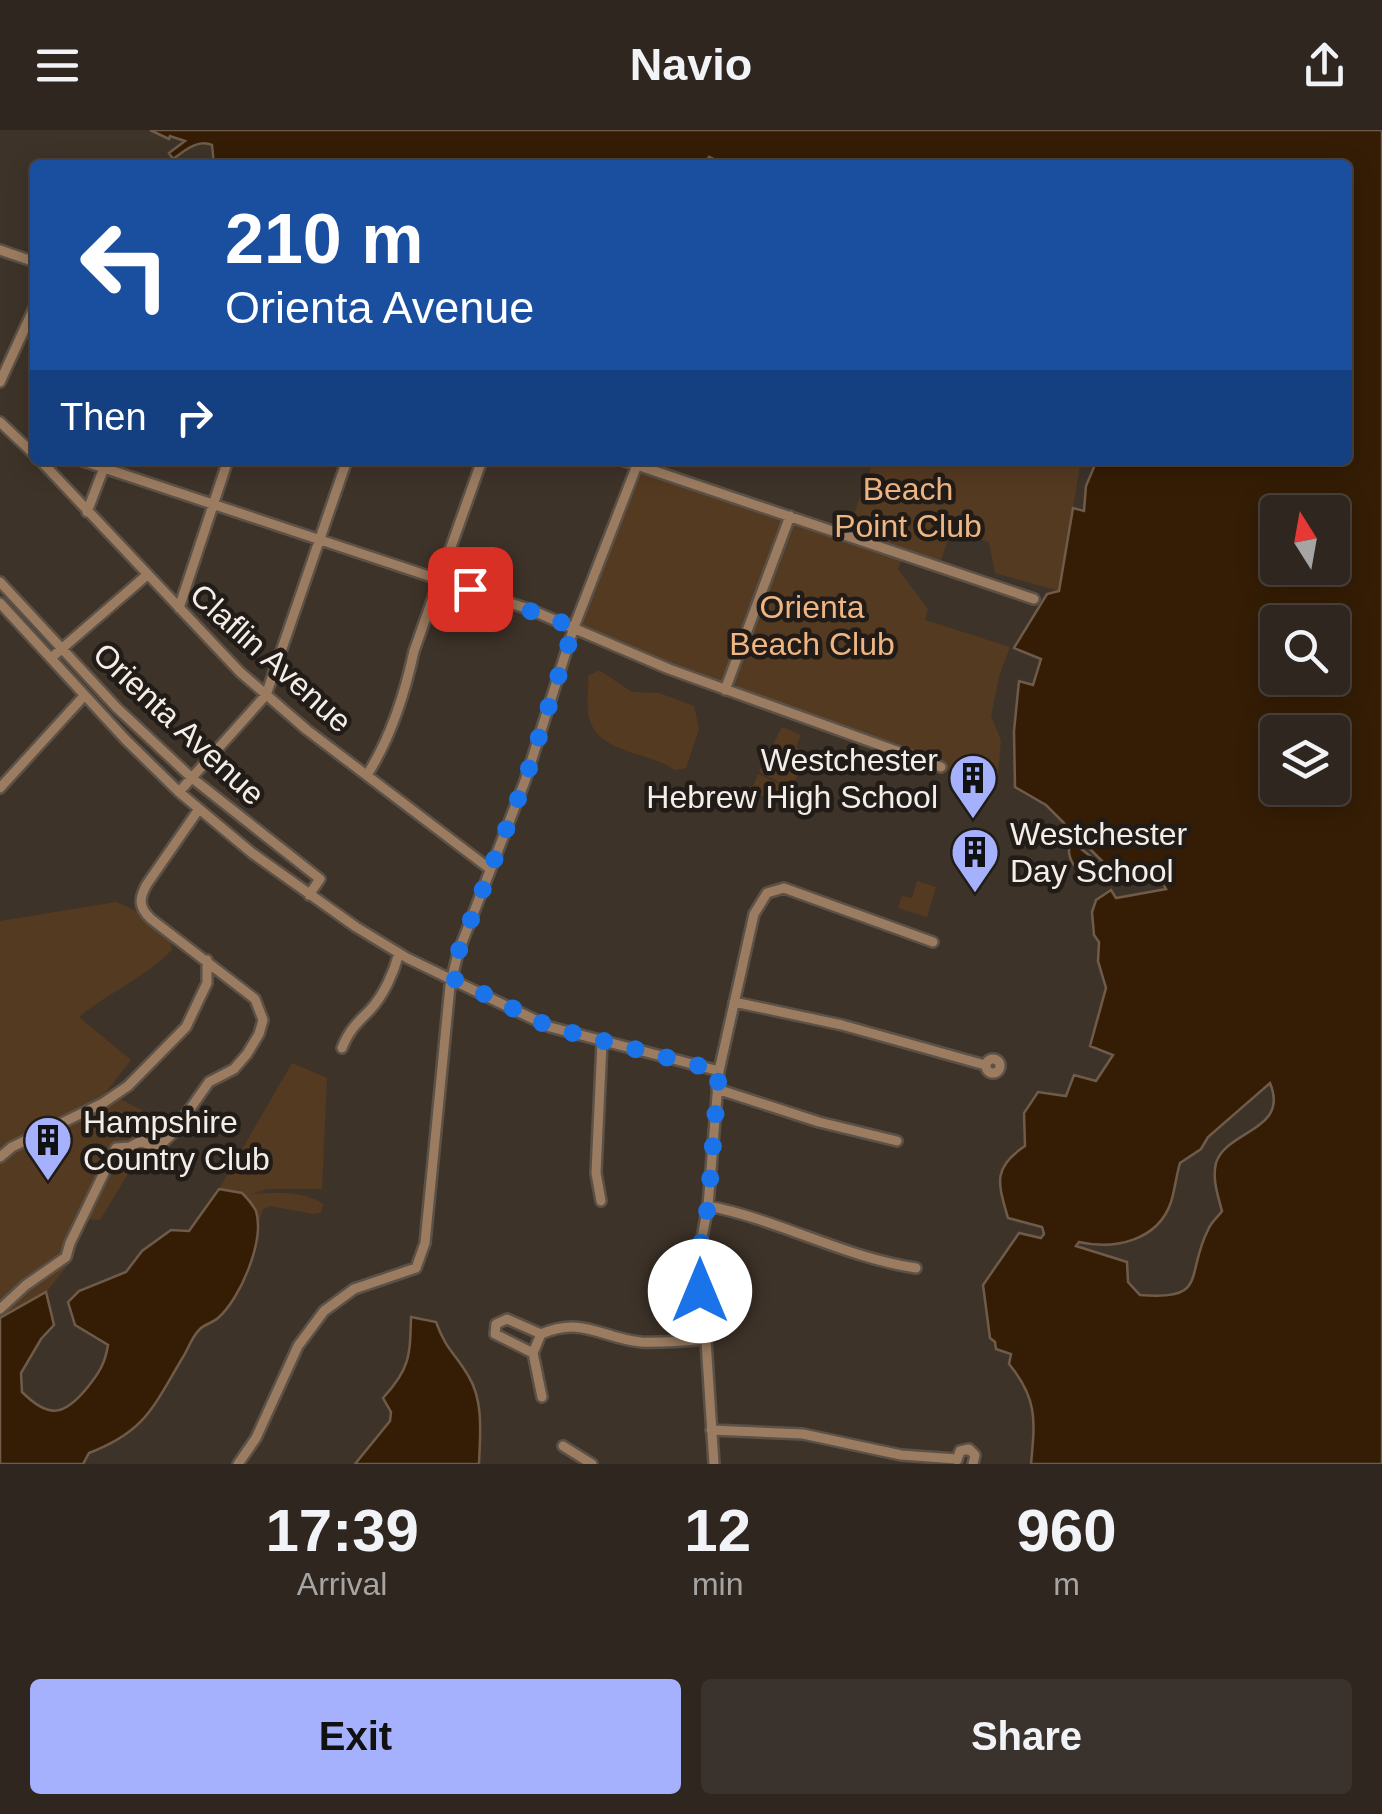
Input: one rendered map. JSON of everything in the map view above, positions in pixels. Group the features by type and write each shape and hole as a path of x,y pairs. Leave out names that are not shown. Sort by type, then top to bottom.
{"street":[{"path":"0,250 30,260"},
{"path":"0,382 30,317"},
{"name":"Claflin Avenue","path":"0,422 30,450"},
{"path":"19,440 30,443"},
{"name":"Claflin Avenue","path":"44,465 266,696 490,869"},
{"path":"87,512 105,465"},
{"path":"108,465 213,504 440,578 574,627 725,690 941,767"},
{"path":"178,608 226,465"},
{"path":"179,792 266,696 345,465"},
{"path":"367,775 377,759 408,677 480,465"},
{"path":"238,1464 256,1438 298,1346 324,1311 354,1288 406,1273 419,1262 425,1243 452,978 525,781 574,627 637,465"},
{"path":"646,465 1034,599"},
{"path":"725,690 790,516"},
{"path":"50,658 146,575"},
{"name":"Orienta Avenue","path":"0,582 192,778 320,879 309,894"},
{"name":"Orienta Avenue","path":"0,603 84,696 199,810 309,894 399,953 550,1027 719,1071"},
{"path":"0,788 84,696"},
{"path":"0,1309 66,1257 116,1148 130,1148 141,1142 156,1148 173,1133 210,1082 241,1062 259,1034 263,1015 241,984 151,919 142,907 141,894 199,810"},
{"path":"714,1464 699,1266 719,1071 754,914 764,896 794,890 933,942"},
{"path":"342,1048 349,1030 390,980 399,953"},
{"path":"0,1157 128,1086 186,1027 206,983 207,960"},
{"path":"734,1002 842,1025 985,1065"},
{"path":"602,1042 596,1174 602,1201"},
{"path":"717,1089 819,1122 898,1140"},
{"path":"708,1206 749,1214 859,1255 916,1268"},
{"path":"533,1353 500,1338 495,1334 496,1324 507,1319 541,1334 572,1325 638,1342 705,1339"},
{"path":"541,1334 533,1353 542,1397"},
{"path":"711,1430 803,1434 901,1455 957,1461 960,1451 968,1449 975,1455 973,1464"},
{"path":"563,1446 592,1464"}],"green space":[{"name":"Orienta Beach Club","path":"872,465 1080,465 1059,591 995,573 989,542 951,530 938,569 902,559 898,569 928,609 925,620 1010,647 991,716 1001,740 997,787 729,695 576,629 638,467 845,538"},
{"path":"599,670 632,692 659,693 694,706 699,729 686,768 675,770 613,745 594,729 588,712 588,676"},
{"path":"782,727 801,735 796,747 808,754 792,788 759,772"},
{"path":"758,774 791,789 784,805 751,791"},
{"path":"917,881 936,887 927,917 898,908 902,896 912,898"},
{"name":"Hampshire Country Club","path":"116,902 141,913 170,937 172,950 79,1017 131,1060 106,1092 161,1120 100,1220 86,1219 70,1263 46,1292 0,1318 0,921"},
{"path":"292,1063 327,1078 322,1189 267,1189 252,1194 299,1195 324,1205 320,1213 313,1214 270,1206 263,1209 257,1228 255,1210 242,1193 219,1189"}],"shaded area":[{"path":"150,130 1382,130 1382,1464 1031,1464 1030,1400 1009,1364 1011,1354 996,1349 990,1338 983,1285 1019,1233 1041,1238 1044,1234 1042,1227 1008,1218 1000,1186 1002,1169 1025,1146 1024,1113 1038,1092 1066,1096 1074,1075 1096,1081 1113,1055 1090,1046 1106,988 1098,961 1099,942 1094,935 1092,912 1096,900 1111,890 1116,898 1166,889 1162,882 1139,880 1125,870 1107,866 1046,805 1015,787 1014,731 1019,681 1033,685 1041,659 1014,648 1047,594 1059,591 1073,508 1084,511 1086,486 1095,465 1352,465 1352,160 214,160 212,145 207,144 197,144 173,159 169,153 185,141","holes":["1270,1083 1274,1099 1264,1121 1231,1143 1216,1163 1215,1181 1222,1211 1208,1230 1186,1289 1162,1296 1140,1295 1128,1282 1127,1262 1076,1246 1079,1242 1106,1245 1133,1240 1156,1226 1171,1202 1180,1163 1201,1149 1208,1137"]},
{"path":"1071,841 1104,867 1101,876 1087,875 1076,867 1070,855"},
{"path":"219,1189 242,1193 256,1211 257,1238 249,1269 226,1309 197,1333 146,1415 124,1436 89,1453 83,1464 0,1464 0,1318 46,1292 54,1325 21,1373 22,1392 40,1407 63,1409 95,1378 108,1345 75,1325 68,1302 79,1291 126,1272 142,1251 171,1230 189,1231"},
{"path":"411,1317 436,1322 474,1387 480,1419 479,1464 355,1464 390,1421 391,1412 383,1398 399,1379 407,1361"}],"place":[{"name":"Westchester Hebrew High School","path":"973,820"},
{"name":"Westchester Day School","path":"975,894"},
{"name":"Hampshire Country Club","path":"48,1182"}],"route":[{"path":"470,589 574,627 525,781 458,953 452,978 550,1027 719,1071 708,1206 700,1248 700,1291"}],"park label":[{"name":"Beach Point Club","path":"908,508"}]}
